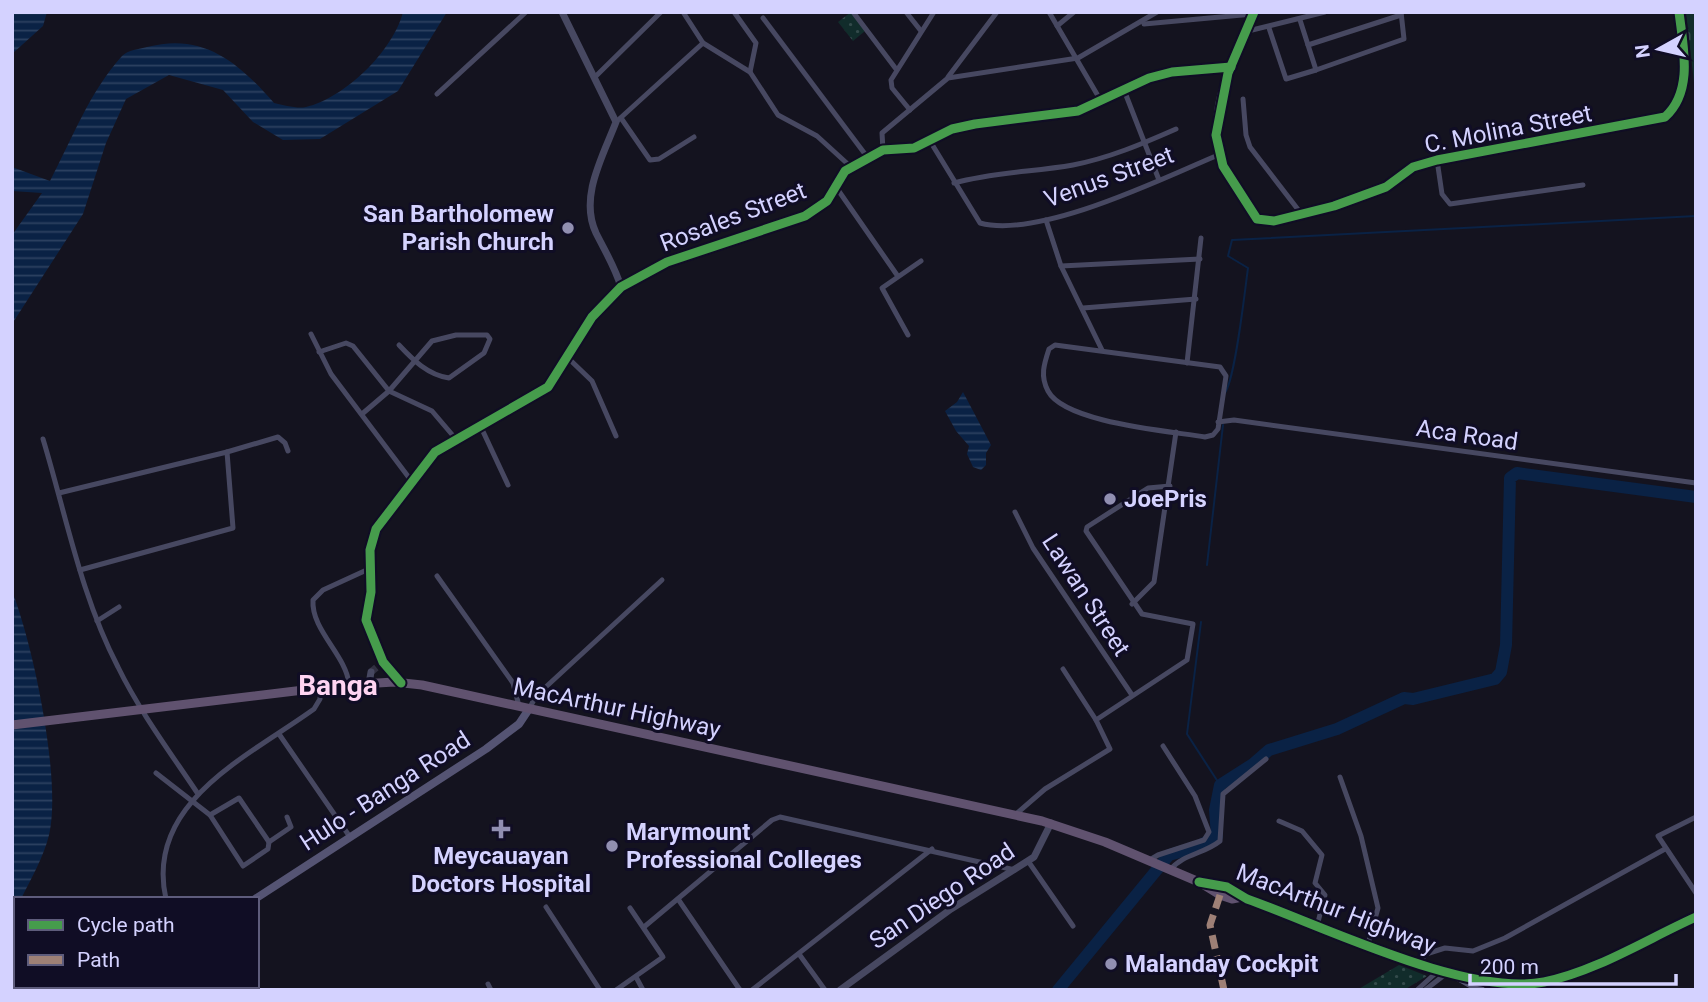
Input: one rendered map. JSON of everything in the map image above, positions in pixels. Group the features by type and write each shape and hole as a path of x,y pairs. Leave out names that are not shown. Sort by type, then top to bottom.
{"highway":[{"name":"MacArthur Highway","path":"12,725 320,688 401,683 1051,823 1199,882 1220,895 1232,899 1242,897 1419,963 1492,986 1538,983 1563,976 1696,917"}],"main road":[{"name":"Hulo - Banga Road","path":"258,897 486,749 519,724 524,708"},
{"path":"1445,972 1481,990"}],"street":[{"path":"437,94 526,12"},
{"path":"562,12 618,120 650,160 659,159 694,137"},
{"path":"594,78 661,12"},
{"path":"683,12 703,43 750,72 778,115 817,136 851,167"},
{"path":"734,12 756,43 750,72"},
{"path":"853,12 896,69"},
{"path":"906,12 921,31"},
{"path":"910,110 890,84 896,69 934,12"},
{"path":"997,12 948,78 882,133 883,150 914,148 952,130 975,124 1078,111 1172,72 1214,66 1231,67 1253,13"},
{"path":"1049,12 1101,101"},
{"path":"1057,26 1074,12"},
{"path":"948,78 1078,58 1141,24 1157,12"},
{"path":"1244,32 1269,28 1325,12"},
{"name":"C. Molina Street","path":"1231,67 1223,90 1216,129 1218,155 1246,206 1257,219 1267,222 1303,216 1386,187 1413,167 1437,160 1641,124 1665,117 1675,108 1685,77 1679,12"},
{"path":"1141,24 1253,13"},
{"path":"1269,28 1286,79 1404,38 1401,13 1308,45"},
{"path":"763,18 868,158"},
{"path":"1300,20 1316,70"},
{"path":"621,287 614,263 596,232 590,206 592,186 618,120 703,43"},
{"path":"1124,90 1160,180"},
{"path":"1243,99 1246,135 1251,147 1303,216"},
{"path":"954,183 998,172 1071,165 1144,143 1176,129"},
{"name":"Venus Street","path":"930,141 980,223 990,226 1045,220 1160,180 1218,155"},
{"name":"Rosales Street","path":"401,683 384,662 366,620 370,550 376,529 436,452 455,438 544,391 593,317 621,287 667,262 805,216 827,201 841,176 851,167 883,150"},
{"path":"1437,160 1443,194 1450,204 1583,185"},
{"path":"836,187 897,275"},
{"path":"1045,220 1061,266 1101,350"},
{"path":"1187,363 1196,299 1200,238"},
{"path":"1061,266 1200,258"},
{"path":"908,335 882,288 897,275 921,261"},
{"path":"1083,308 1196,299"},
{"path":"311,334 319,352 413,483"},
{"path":"362,414 389,391 413,360 438,338 487,335 490,339 484,353 449,378 436,375 413,360 399,345"},
{"path":"319,352 349,343 389,391 432,411 455,438"},
{"path":"1132,604 1147,593 1154,582 1176,432 1113,423 1071,409 1053,399 1047,390 1042,370 1049,349 1055,345 1216,366 1225,372 1218,422"},
{"path":"567,357 592,381 616,436"},
{"name":"Aca Road","path":"1176,432 1205,437 1213,435 1218,422 1234,420 1696,483"},
{"path":"480,425 508,485"},
{"path":"59,493 278,438 288,452"},
{"path":"43,439 80,570 97,621 117,667 198,794"},
{"path":"80,570 233,528 227,452"},
{"path":"1096,720 1187,660 1194,630 1189,621 1142,614 1132,604 1086,531 1087,527 1148,488 1170,486"},
{"name":"Lawan Street","path":"1015,512 1033,548 1132,695"},
{"path":"350,685 315,612 313,600 323,590 371,568"},
{"path":"437,576 513,683 524,708 662,580"},
{"path":"97,621 118,607"},
{"path":"1016,814 1045,789 1108,752 1110,744 1063,669"},
{"path":"369,684 371,672"},
{"path":"166,897 163,853 173,826 190,802 314,709 320,699 320,688"},
{"path":"279,734 350,837"},
{"path":"1151,863 1158,855 1204,840 1209,832 1195,796 1164,746"},
{"path":"1168,869 1181,858 1198,855 1220,841 1223,794 1266,759"},
{"path":"156,773 210,815 243,866 268,849 269,842 239,798 210,815"},
{"path":"1340,777 1361,836 1378,908 1368,944"},
{"path":"269,842 292,827 287,817"},
{"path":"644,927 780,817 932,849 1015,870"},
{"path":"1696,817 1658,836 1696,893"},
{"path":"1279,821 1302,831 1322,855 1315,883 1325,895 1317,926"},
{"name":"San Diego Road","path":"840,990 940,916 1028,861 1045,839 1051,823"},
{"path":"752,990 932,849"},
{"path":"1419,963 1426,954 1445,948 1473,951 1505,939 1665,849"},
{"path":"1028,861 1073,926"},
{"path":"678,899 740,990"},
{"path":"546,907 600,990"},
{"path":"616,990 663,957 630,908"},
{"path":"799,954 825,990"},
{"path":"1417,990 1445,972"},
{"path":"1425,990 1445,972"},
{"path":"636,977 643,990"}],"green space":[{"path":"851,12 865,31 853,41 838,22"},
{"path":"1686,12 1696,12 1696,100"},
{"path":"1399,965 1427,976 1404,990 1357,990"}],"water":[{"path":"12,12 47,12 43,26 12,54"},
{"path":"403,12 447,12 398,91 320,139 283,140 253,122 223,90 169,75 126,99 106,143 83,214 12,324 12,235 42,193 12,191 12,167 50,181 100,84 124,54 167,43 203,48 219,54 233,64 274,103 306,107 336,94 365,71 389,42"},
{"path":"963,392 991,445 986,453 986,465 981,470 973,467 967,454 969,446 956,431 945,411 957,402"},
{"path":"12,591 28,644 43,713 49,748 52,811 49,835 41,859 22,897 14,897 12,908"}],"waterway":[{"path":"1224,394 1236,355 1248,268 1228,256 1232,240 1696,216"},
{"path":"1207,565 1223,425"},
{"path":"1058,990 1169,855 1197,847 1217,836 1215,810 1220,785 1269,750 1337,729 1404,698 1413,699 1495,679 1501,672 1506,645 1510,478 1517,473 1696,497"},
{"path":"1201,622 1187,734 1220,785"}],"tunnel":[{"path":"371,672 383,662"}],"marked path":[{"path":"1220,895 1210,925 1224,990"}],"cycle path":[{"path":"1254,12 1228,73 1216,135 1223,166 1257,219 1274,221 1334,206 1386,187 1413,167 1437,160 1665,117 1674,106 1683,81 1684,53 1679,12"},
{"path":"401,683 383,662 366,620 371,592 370,550 376,529 435,452 548,387 592,317 621,287 667,262 805,216 827,201 845,171 883,150 914,148 952,129 975,124 1078,111 1149,78 1172,72 1231,67"},
{"path":"1199,882 1227,887 1247,899 1395,956 1476,979 1512,984 1544,982 1564,977 1622,954 1696,917"}],"place":[{"name":"San Bartholomew Parish Church","path":"568,228"},
{"name":"JoePris","path":"1110,499"},
{"name":"Meycauayan Doctors Hospital","path":"501,829"},
{"name":"Marymount Professional Colleges","path":"612,846"},
{"name":"Malanday Cockpit","path":"1111,964"}],"district":[{"name":"Banga","path":"338,685"}]}
